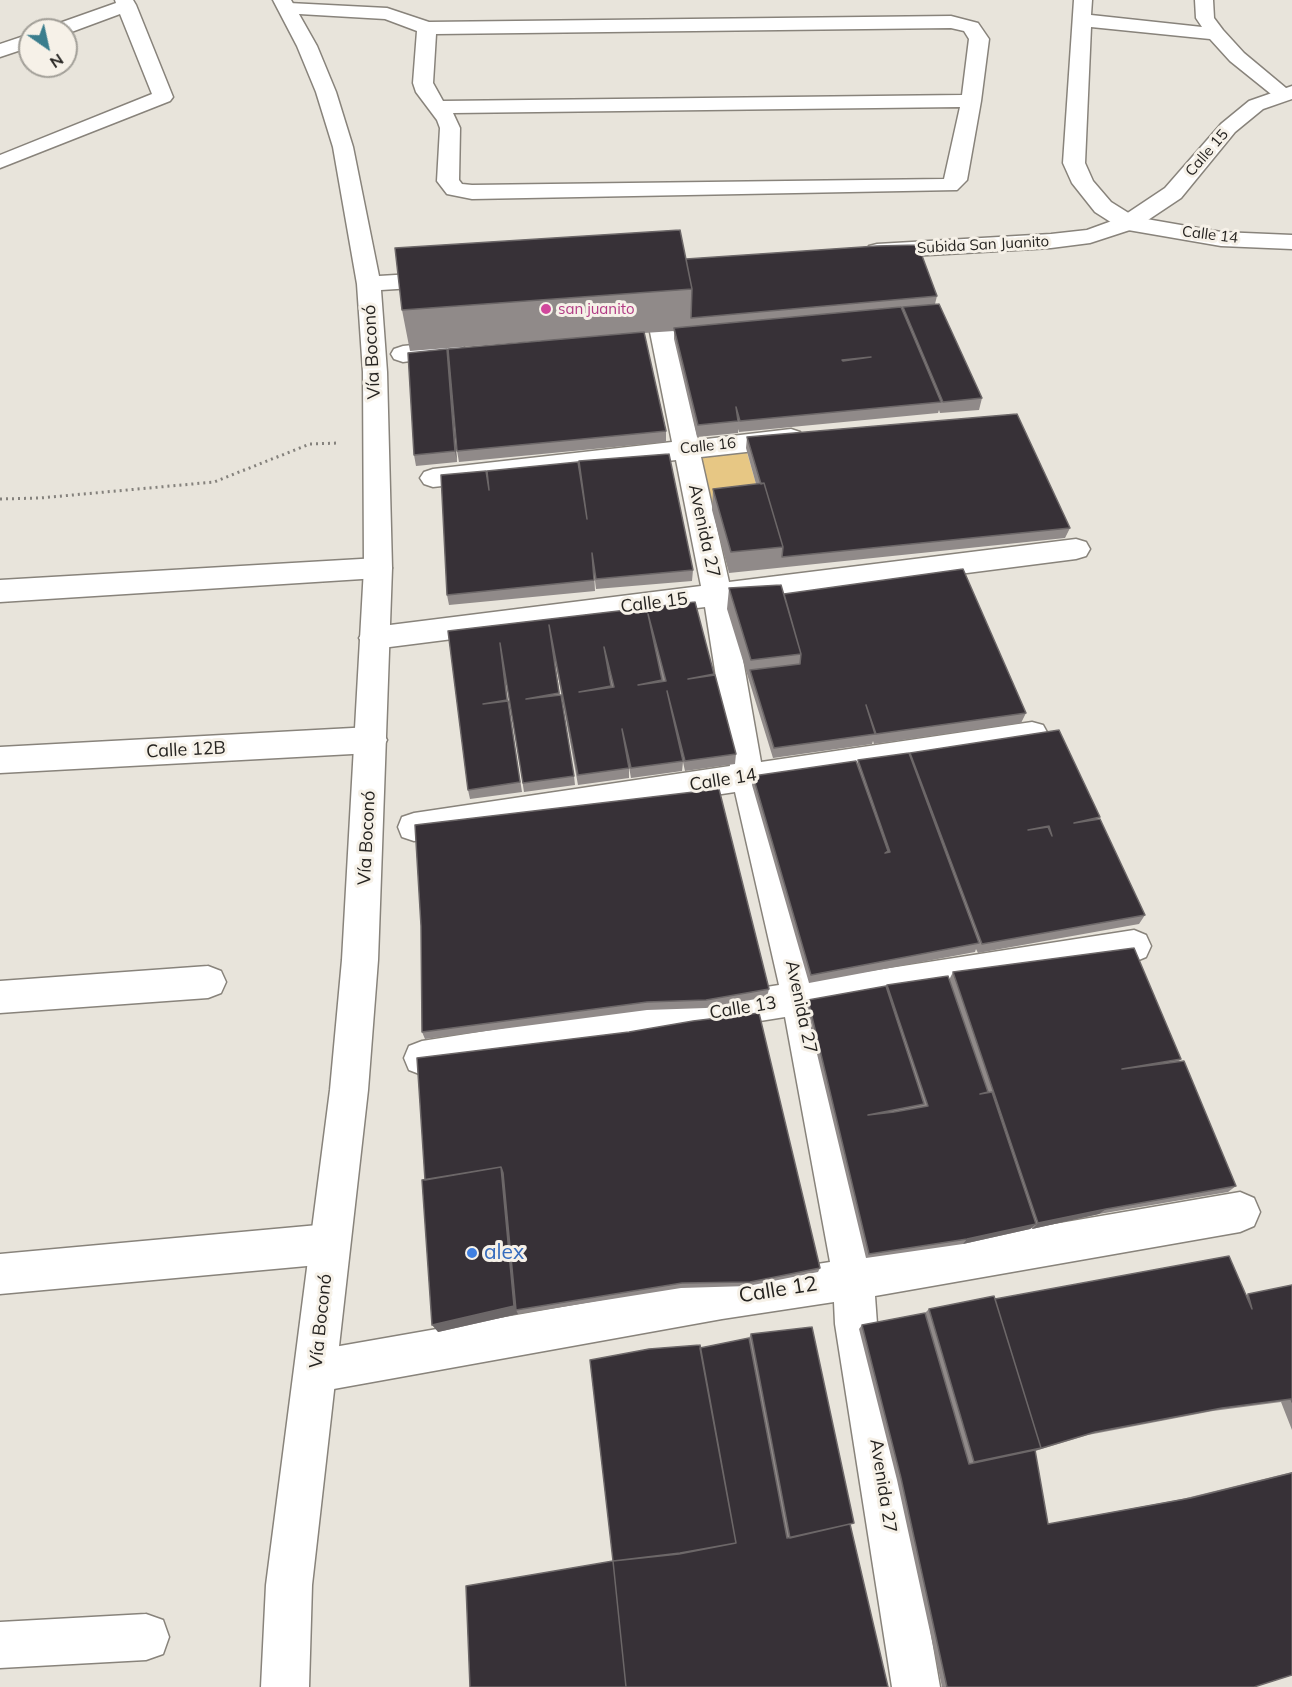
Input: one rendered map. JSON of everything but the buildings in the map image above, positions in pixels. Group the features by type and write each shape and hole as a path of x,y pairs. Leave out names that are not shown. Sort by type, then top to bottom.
{"street":[{"path":"1204,0 1205,18 1216,34 1237,57 1287,93"},
{"path":"0,162 163,98 126,3 78,22"},
{"path":"285,5 387,14 427,28 951,22 971,27 979,39 971,101 956,180 949,185 472,192 455,189 448,181 450,128 447,119 426,92 423,83 427,28"},
{"name":"Vía Boconó","path":"285,5 326,92 343,147 369,284 375,372 378,568 360,960 349,1089 329,1244 317,1371 289,1585 285,1687"},
{"path":"1128,223 1103,207 1083,183 1074,163 1082,10 1216,34"},
{"path":"0,51 18,44"},
{"name":"Calle 15","path":"1128,223 1173,193 1228,128 1256,105 1287,93"},
{"path":"437,107 971,101"},
{"name":"Calle 14","path":"1128,223 1221,239 1292,242"},
{"name":"Subida San Juanito","path":"856,253 1051,241 1090,236 1128,223"},
{"path":"369,284 464,278"},
{"name":"Avenida 27","path":"662,332 717,595 748,777 800,999 853,1279 856,1324 916,1687"},
{"path":"403,354 474,348"},
{"name":"Calle 16","path":"433,478 817,435"},
{"name":"Calle 15","path":"374,638 1076,549"},
{"path":"0,591 378,568"},
{"name":"Calle 14","path":"414,827 1032,734"},
{"name":"Calle 12B","path":"0,760 371,740"},
{"name":"Calle 13","path":"422,1058 1134,946"},
{"path":"0,998 208,982"},
{"name":"Calle 12","path":"317,1371 722,1299 853,1279 1240,1212"},
{"path":"0,1274 329,1244"},
{"path":"0,1645 146,1637"}],"path":[{"path":"0,499 40,498 214,482 310,444 376,440"}],"shaded area":[{"path":"746,449 762,505 712,510 698,454"}],"place":[{"name":"san juanito","path":"546,309"},
{"name":"alex","path":"472,1253"}]}
